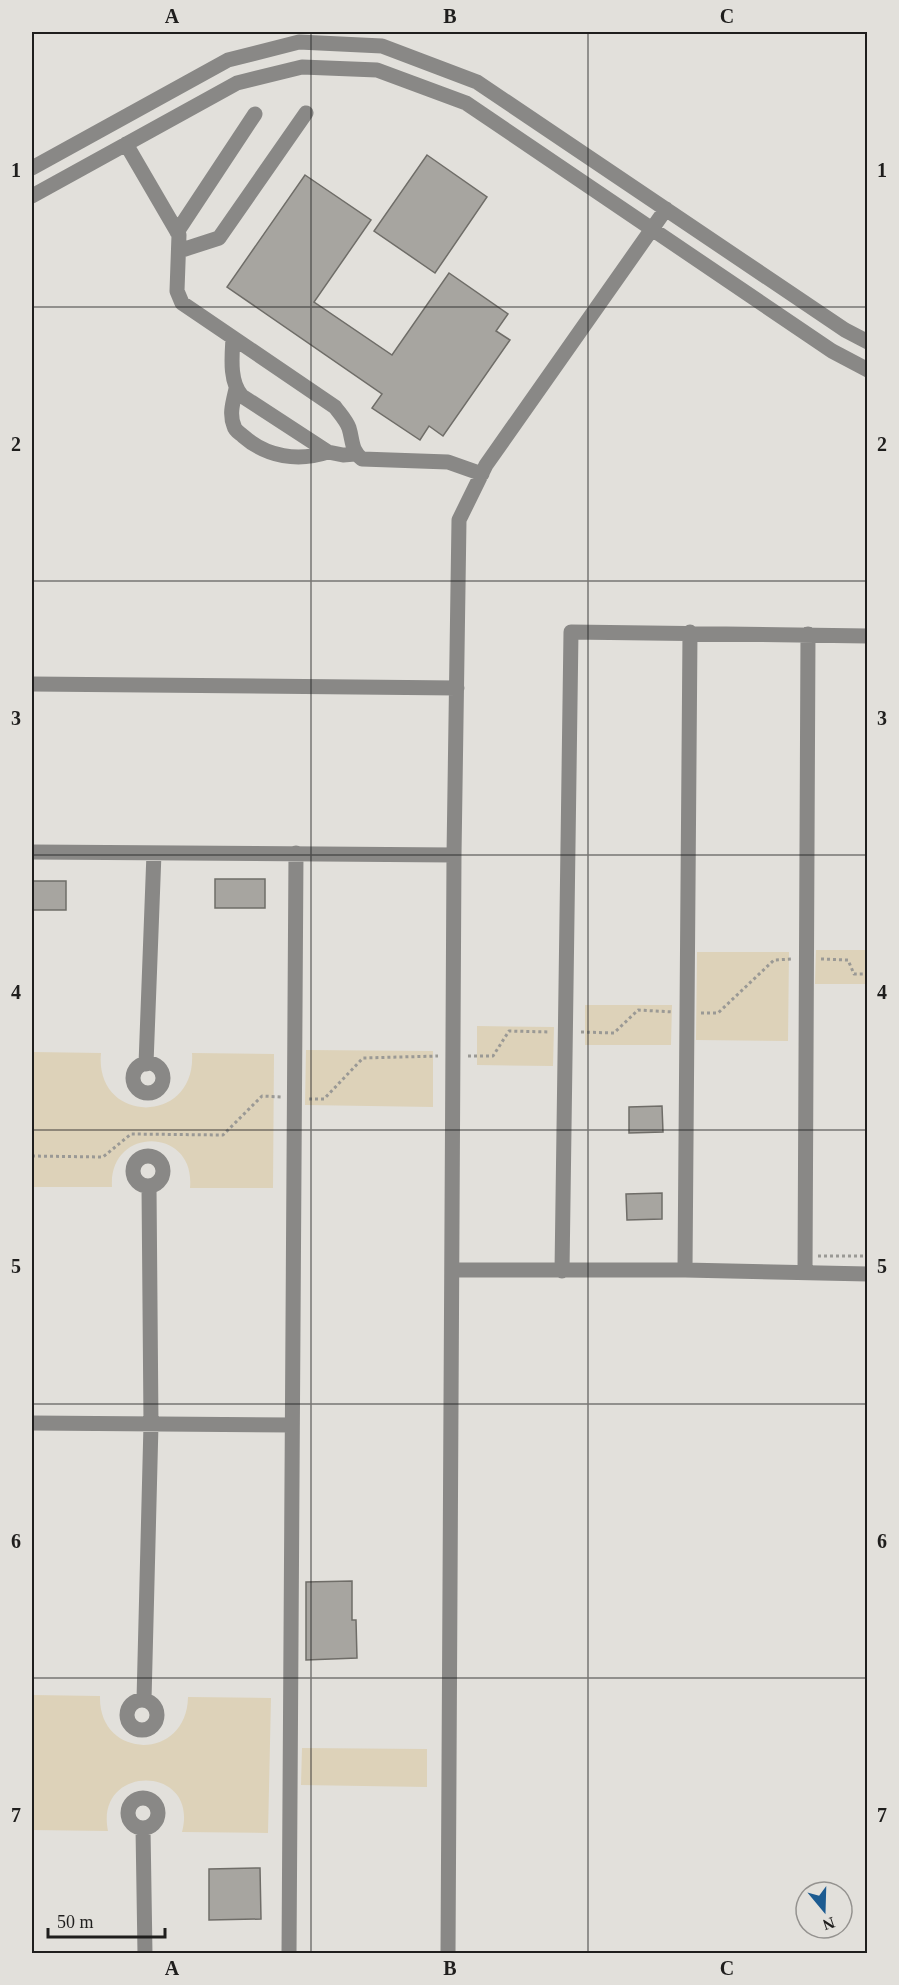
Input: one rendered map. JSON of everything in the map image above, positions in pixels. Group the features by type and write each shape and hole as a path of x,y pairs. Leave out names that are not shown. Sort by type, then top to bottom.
{"street":[{"path":"32,168 228,60 299,42 382,46 477,82 845,330 867,342"},
{"path":"32,196 237,83 302,67 377,70 466,103 832,351 867,370"},
{"path":"178,250 219,238 306,113"},
{"path":"177,232 255,114"},
{"path":"126,144 177,232 177,291 182,303 335,407 349,430 355,454 362,459 448,462 482,474"},
{"path":"448,1953 454,855 459,520 486,465 666,209"},
{"path":"233,338 232,355 236,389 231,412 234,429 270,453 312,457 328,452"},
{"path":"236,389 242,396 328,452 343,455 355,454"},
{"path":"562,1271 571,632 867,636"},
{"path":"685,1270 690,632"},
{"path":"805,1273 808,634"},
{"path":"32,684 457,688"},
{"path":"32,852 454,855"},
{"path":"146,1064 154,853"},
{"path":"289,1953 296,853"},
{"path":"144,1700 151,1424 149,1186"},
{"path":"452,1270 685,1270 867,1274"},
{"path":"32,1423 292,1425"},
{"path":"143,1828 145,1953"}],"shaded area":[{"path":"816,950 867,950 867,984 815,984"},
{"path":"697,952 789,952 788,1041 696,1040"},
{"path":"585,1005 672,1005 671,1045 585,1045"},
{"path":"477,1026 554,1027 553,1066 477,1065"},
{"path":"306,1050 433,1051 433,1107 305,1105"},
{"path":"32,1052 101,1053 103,1077 113,1094 128,1104 146,1107 164,1104 179,1094 189,1077 192,1053 274,1054 273,1188 190,1188 188,1168 180,1153 167,1144 152,1141 137,1144 123,1153 114,1167 112,1187 32,1187"},
{"path":"32,1695 100,1696 103,1717 113,1732 127,1742 143,1745 159,1742 174,1733 184,1718 188,1697 271,1698 268,1833 182,1832 183,1810 176,1794 163,1784 146,1780 130,1784 116,1793 108,1809 108,1831 32,1830"},
{"path":"302,1748 427,1749 427,1787 301,1785"}],"building":[{"path":"427,155 487,197 435,273 374,231"},
{"path":"305,175 371,220 314,302 392,355 449,273 508,314 496,331 510,340 443,436 429,426 420,440 372,408 382,394 227,287"},
{"path":"215,879 265,879 265,908 215,908"},
{"path":"32,881 66,881 66,910 32,910"},
{"path":"662,1106 663,1132 629,1133 629,1107"},
{"path":"662,1193 662,1219 627,1220 626,1194"},
{"path":"352,1581 352,1620 356,1620 357,1658 306,1660 306,1582"},
{"path":"260,1868 261,1919 209,1920 209,1869"}]}
